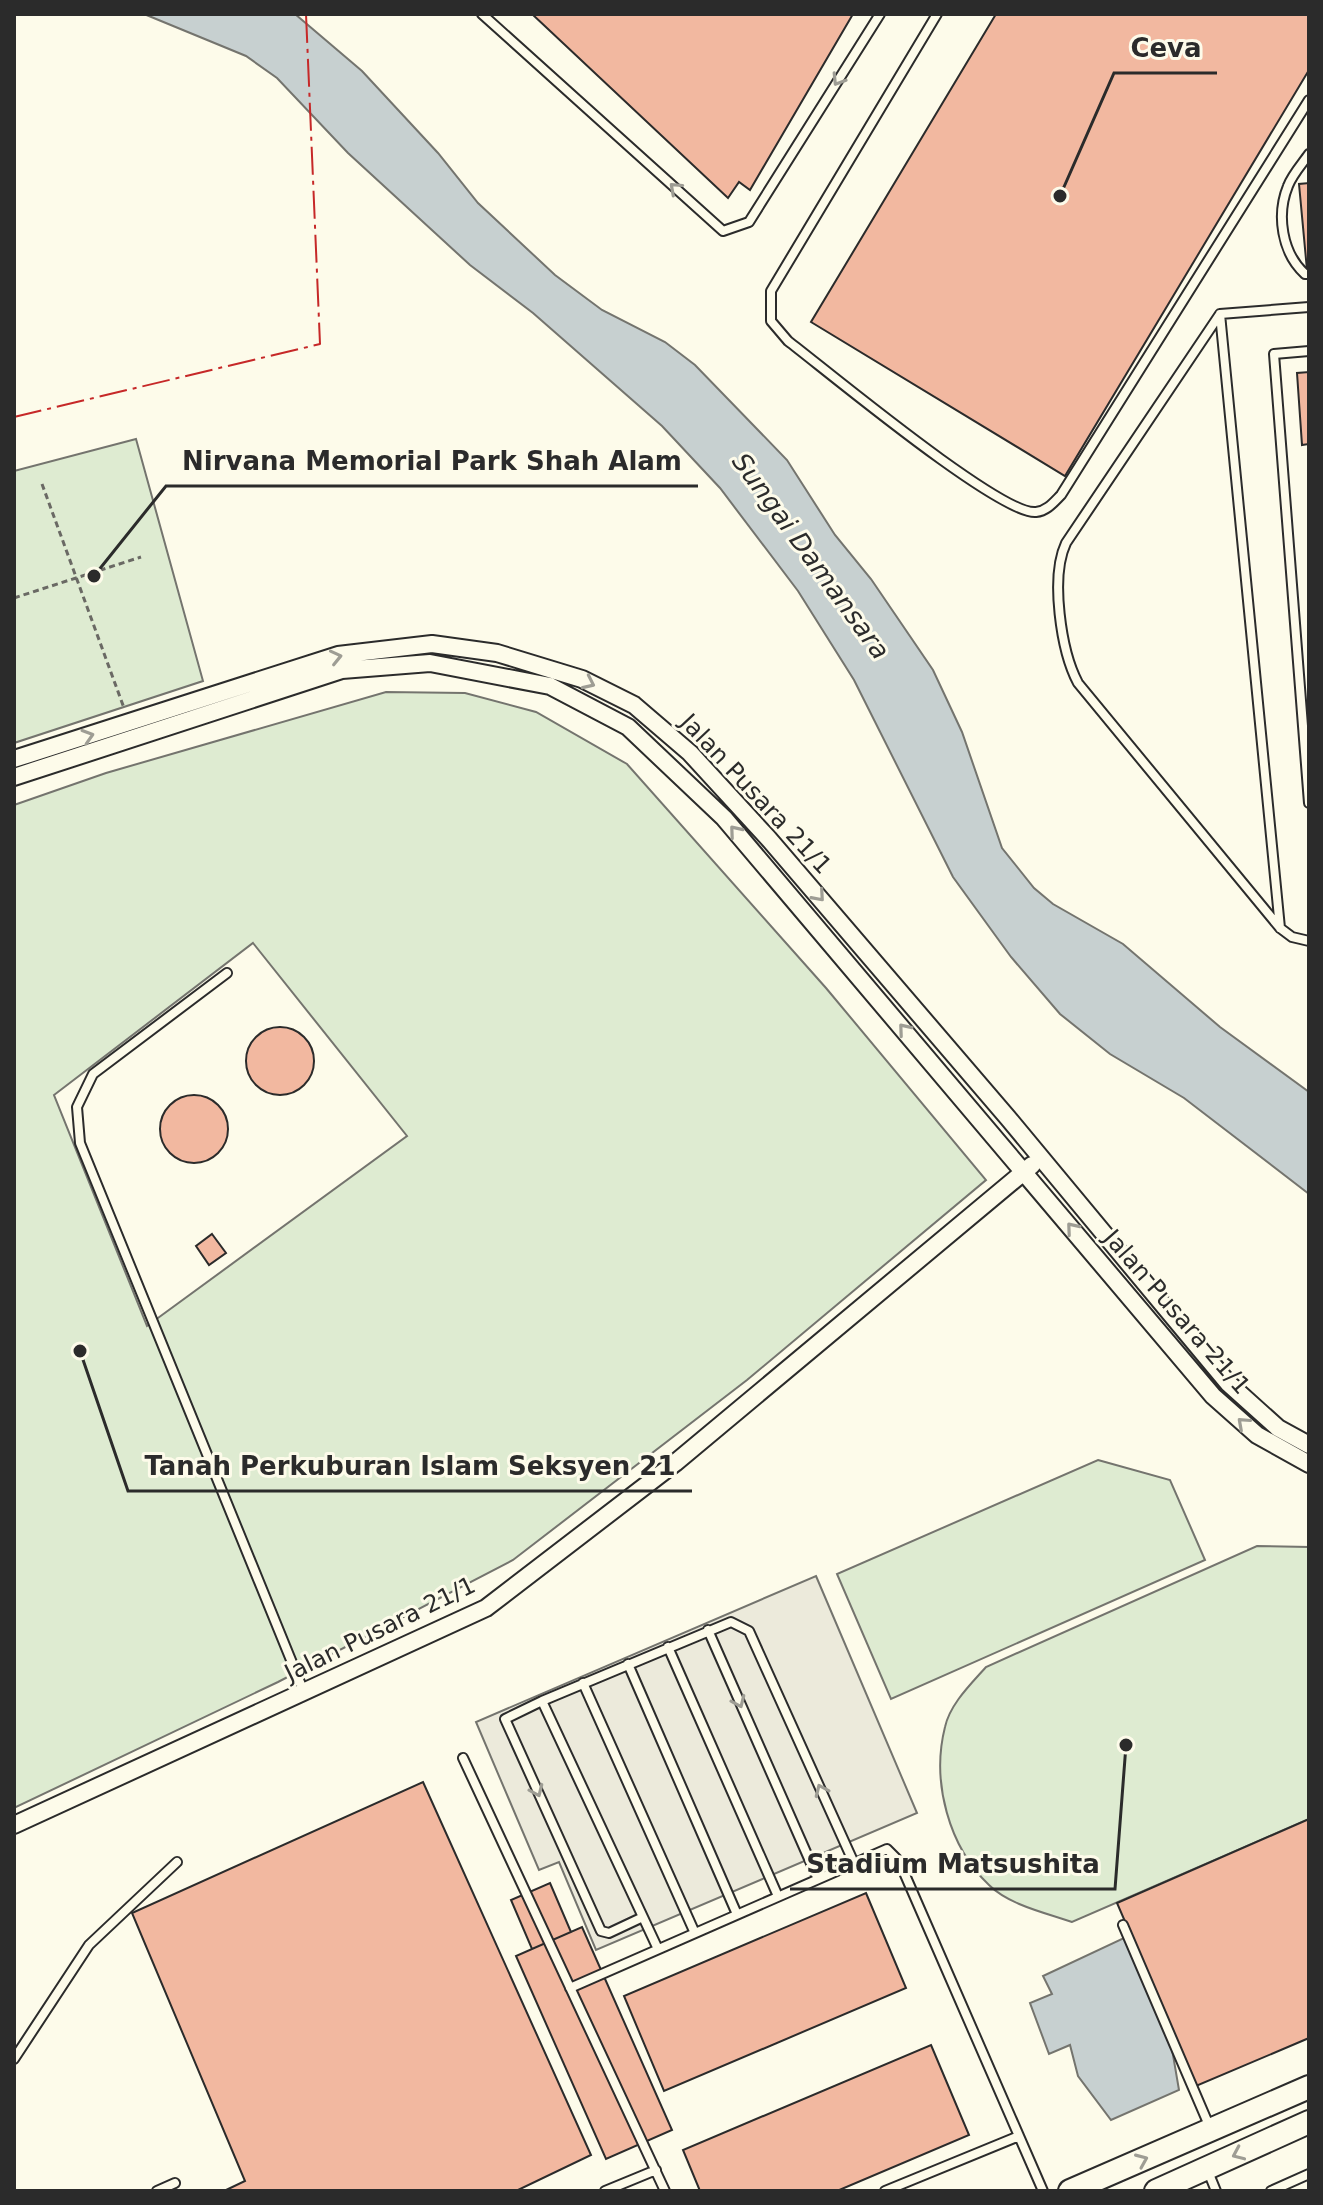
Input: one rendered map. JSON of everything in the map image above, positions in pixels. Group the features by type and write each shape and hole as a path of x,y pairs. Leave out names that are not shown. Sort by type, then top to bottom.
{"main road":[{"path":"1070,2191 1309,2087"},
{"path":"1156,2191 1309,2122"}],"street":[{"name":"Jalan Pusara 21/1","path":"14,759 338,655 432,644 497,653 582,679 634,705 690,753 894,983 1228,1383 1278,1428 1309,1445"},
{"name":"Jalan Pusara 21/1","path":"14,777 342,670 430,663 550,686 628,727 724,818 1213,1396 1257,1435 1309,1464"},
{"name":"Jalan Pusara 21/1","path":"14,1825 486,1608 675,1463 1039,1159"}],"lane":[{"path":"482,14 723,231 749,222 880,14"},
{"path":"937,14 771,291 771,321 788,341 978,485 1021,510 1036,512 1049,507 1061,495 1309,100"},
{"path":"1309,154 1287,186 1282,227 1288,254 1305,274 1309,274"},
{"path":"1220,314 1309,307"},
{"path":"1220,314 1059,557 1065,655 1078,683 1280,928 1292,937 1309,941"},
{"path":"1220,314 1280,928"},
{"path":"1309,351 1274,354 1309,803"},
{"path":"227,973 93,1074 77,1107 80,1143 304,1693"},
{"path":"643,1917 609,1933 601,1931 505,1719 731,1622 749,1631 853,1861"},
{"path":"708,1630 817,1877"},
{"path":"668,1647 777,1894"},
{"path":"628,1664 736,1912"},
{"path":"583,1683 694,1931"},
{"path":"542,1701 657,1947"},
{"path":"463,1758 665,2191"},
{"path":"570,1988 777,1894 887,1849 899,1861 1043,2191"},
{"path":"14,2059 89,1945 177,1862"},
{"path":"1123,1925 1211,2130"},
{"path":"885,2191 1019,2136"},
{"path":"1206,2168 1216,2191"},
{"path":"605,2191 656,2170"},
{"path":"1271,2191 1309,2174"},
{"path":"157,2191 175,2183"}],"path":[{"path":"42,484 130,723"},
{"path":"14,598 141,557"}],"green space":[{"path":"136,439 203,681 14,743 14,471"},
{"path":"386,692 465,693 536,712 627,764 826,988 986,1180 747,1380 513,1560 278,1682 14,1808 14,805 106,773","holes":["253,943 407,1136 147,1326 54,1095"]},
{"path":"1098,1460 1170,1480 1205,1560 891,1699 837,1574"},
{"path":"1257,1546 1309,1547 1309,1819 1072,1922 1028,1908 997,1892 975,1870 963,1852 942,1791 941,1748 945,1727 951,1710 962,1695 986,1667"}],"shaded area":[{"path":"816,1576 917,1813 596,1950 559,1862 539,1870 476,1722"}],"water":[{"name":"Sungai Damansara","path":"144,14 295,14 362,71 438,153 478,203 555,275 602,310 665,342 695,365 787,460 835,535 871,579 933,670 962,732 1002,848 1034,888 1053,904 1123,944 1220,1027 1309,1092 1309,1194 1184,1098 1110,1054 1060,1014 1011,957 953,877 854,680 798,591 720,488 662,426 533,313 470,265 348,153 277,78 246,56"},
{"path":"1126,1937 1172,2049 1179,2090 1111,2120 1078,2076 1070,2045 1049,2054 1030,2003 1052,1994 1043,1976"}],"building":[{"path":"532,14 853,14 750,190 739,182 728,198"},
{"path":"996,14 1309,14 1309,70 1065,476 811,322"},
{"path":"1309,183 1309,270 1307,270 1299,184"},
{"path":"1309,372 1309,444 1302,445 1297,373"},
{"path":"280,1027 293,1029 304,1037 312,1048 312,1074 304,1085 293,1093 280,1095 267,1093 256,1085 248,1074 246,1061 248,1048 256,1037 267,1029"},
{"path":"194,1095 218,1105 228,1129 218,1153 194,1163 170,1153 160,1129 170,1105"},
{"path":"212,1234 226,1253 209,1265 196,1246"},
{"path":"423,1782 591,2155 516,2191 224,2191 245,2181 132,1913"},
{"path":"1309,1819 1309,2038 1196,2086 1117,1903"},
{"path":"550,1883 571,1932 532,1949 511,1900"},
{"path":"866,1893 906,1988 664,2091 624,1996"},
{"path":"582,1927 672,2130 606,2159 516,1956"},
{"path":"931,2045 969,2135 837,2191 700,2191 683,2150"}],"power":[{"path":"14,417 320,344 306,14"}],"place":[{"name":"Ceva","path":"1060,196"},
{"name":"Nirvana Memorial Park Shah Alam","path":"94,576"},
{"name":"Tanah Perkuburan Islam Seksyen 21","path":"80,1351"},
{"name":"Stadium Matsushita","path":"1126,1745"}]}
